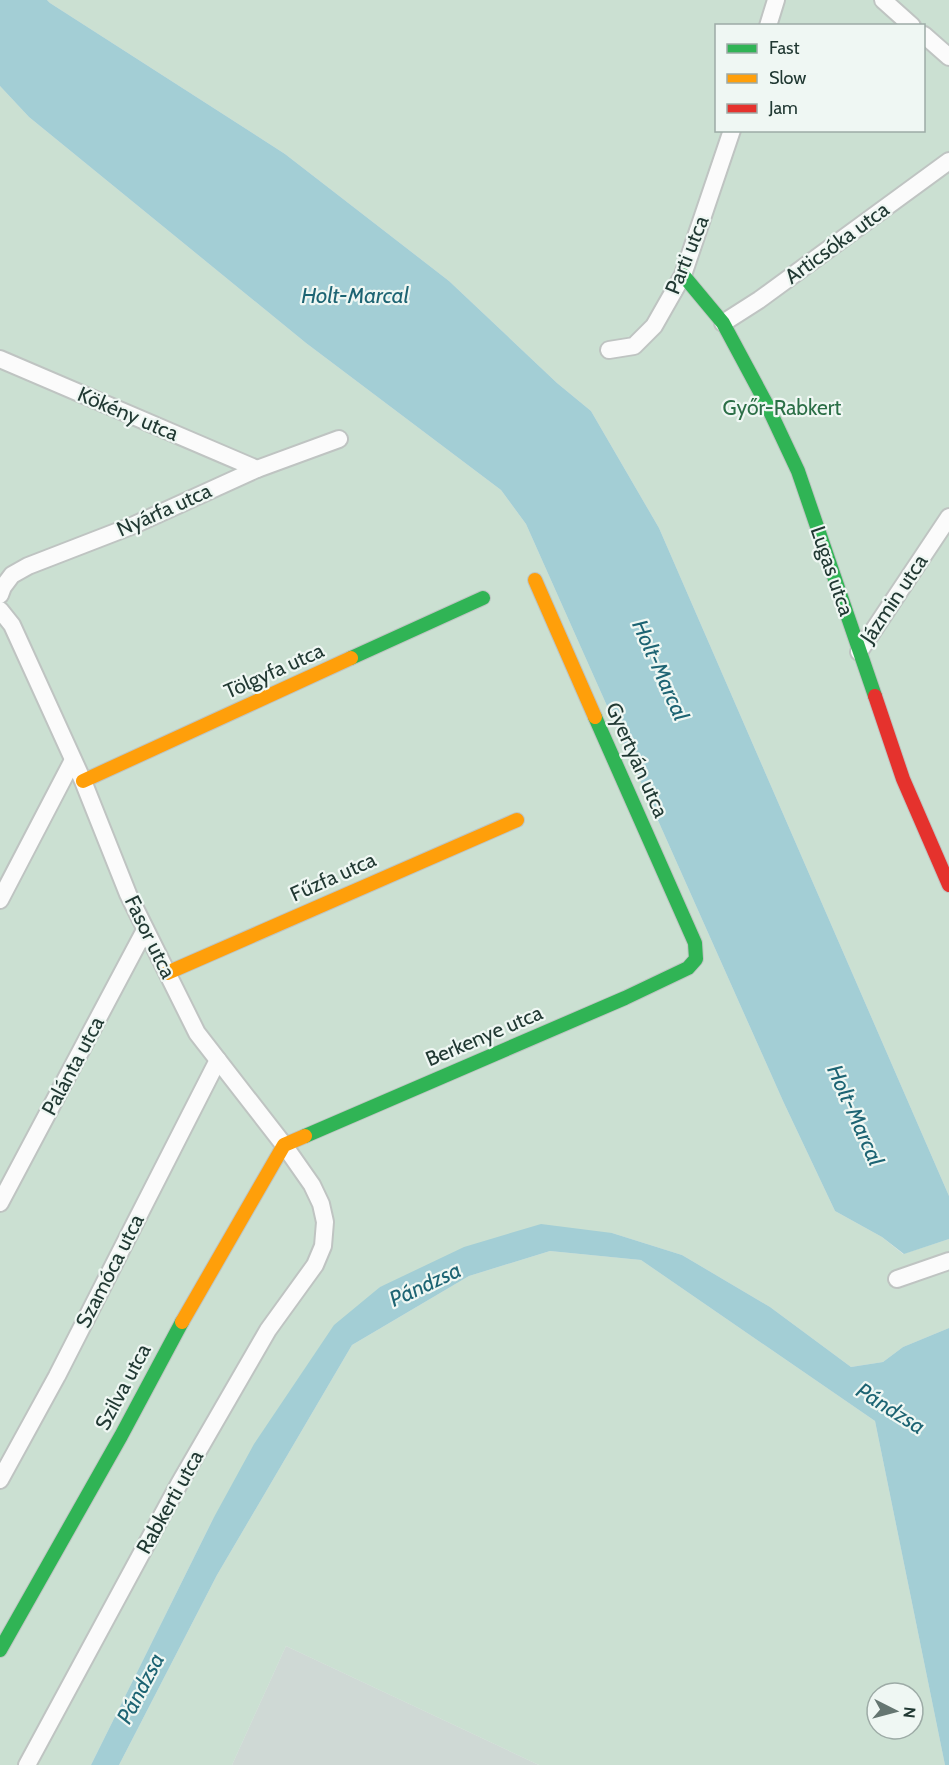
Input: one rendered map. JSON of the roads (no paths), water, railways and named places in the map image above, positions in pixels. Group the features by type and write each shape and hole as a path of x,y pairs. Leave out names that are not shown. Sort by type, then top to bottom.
{"street":[{"path":"769,24 776,0"},
{"path":"883,0 910,24"},
{"path":"925,36 949,57"},
{"name":"Parti utca","path":"609,351 634,346 654,326 683,275 731,132"},
{"name":"Articsóka utca","path":"723,323 759,300 949,161"},
{"name":"Lugas utca","path":"683,275 723,323 767,405 798,471 903,778 949,885"},
{"name":"Kökény utca","path":"0,360 256,469"},
{"name":"Nyárfa utca","path":"0,596 3,587 12,575 28,566 134,525 256,469 339,439"},
{"name":"Jázmin utca","path":"859,652 949,517"},
{"name":"Gyertyán utca","path":"535,580 695,943 696,959"},
{"name":"Tölgyfa utca","path":"83,781 483,598"},
{"name":"Fasor utca","path":"0,610 12,625 83,781 128,894 196,1033 284,1145 312,1185 321,1204 325,1222 323,1246"},
{"path":"0,900 73,760"},
{"name":"Fűzfa utca","path":"167,974 517,820"},
{"name":"Palánta utca","path":"0,1203 145,930"},
{"name":"Berkenye utca","path":"284,1145 625,998 688,968 696,959"},
{"name":"Szamóca utca","path":"0,1480 57,1376 218,1060"},
{"name":"Szilva utca","path":"0,1650 121,1436 199,1290 284,1145"},
{"name":"Rabkerti utca","path":"27,1765 179,1484 268,1330 315,1265 323,1246"},
{"path":"897,1279 949,1261"}],"water":[{"name":"Holt-Marcal","path":"0,0 47,0 285,154 449,281 557,383 591,411 659,528 949,1196 949,1239 904,1254 882,1237 835,1211 783,1101 526,524 501,490 306,343 29,117 0,86"},
{"name":"Pándzsa","path":"541,1224 612,1233 682,1255 770,1307 851,1367 883,1362 903,1347 949,1328 949,1765 945,1765 875,1421 641,1260 550,1251 469,1276 352,1345 217,1575 119,1765 91,1765 213,1519 254,1444 334,1325 380,1287 464,1247"}],"park label":[{"name":"Győr-Rabkert","path":"782,408"}]}
